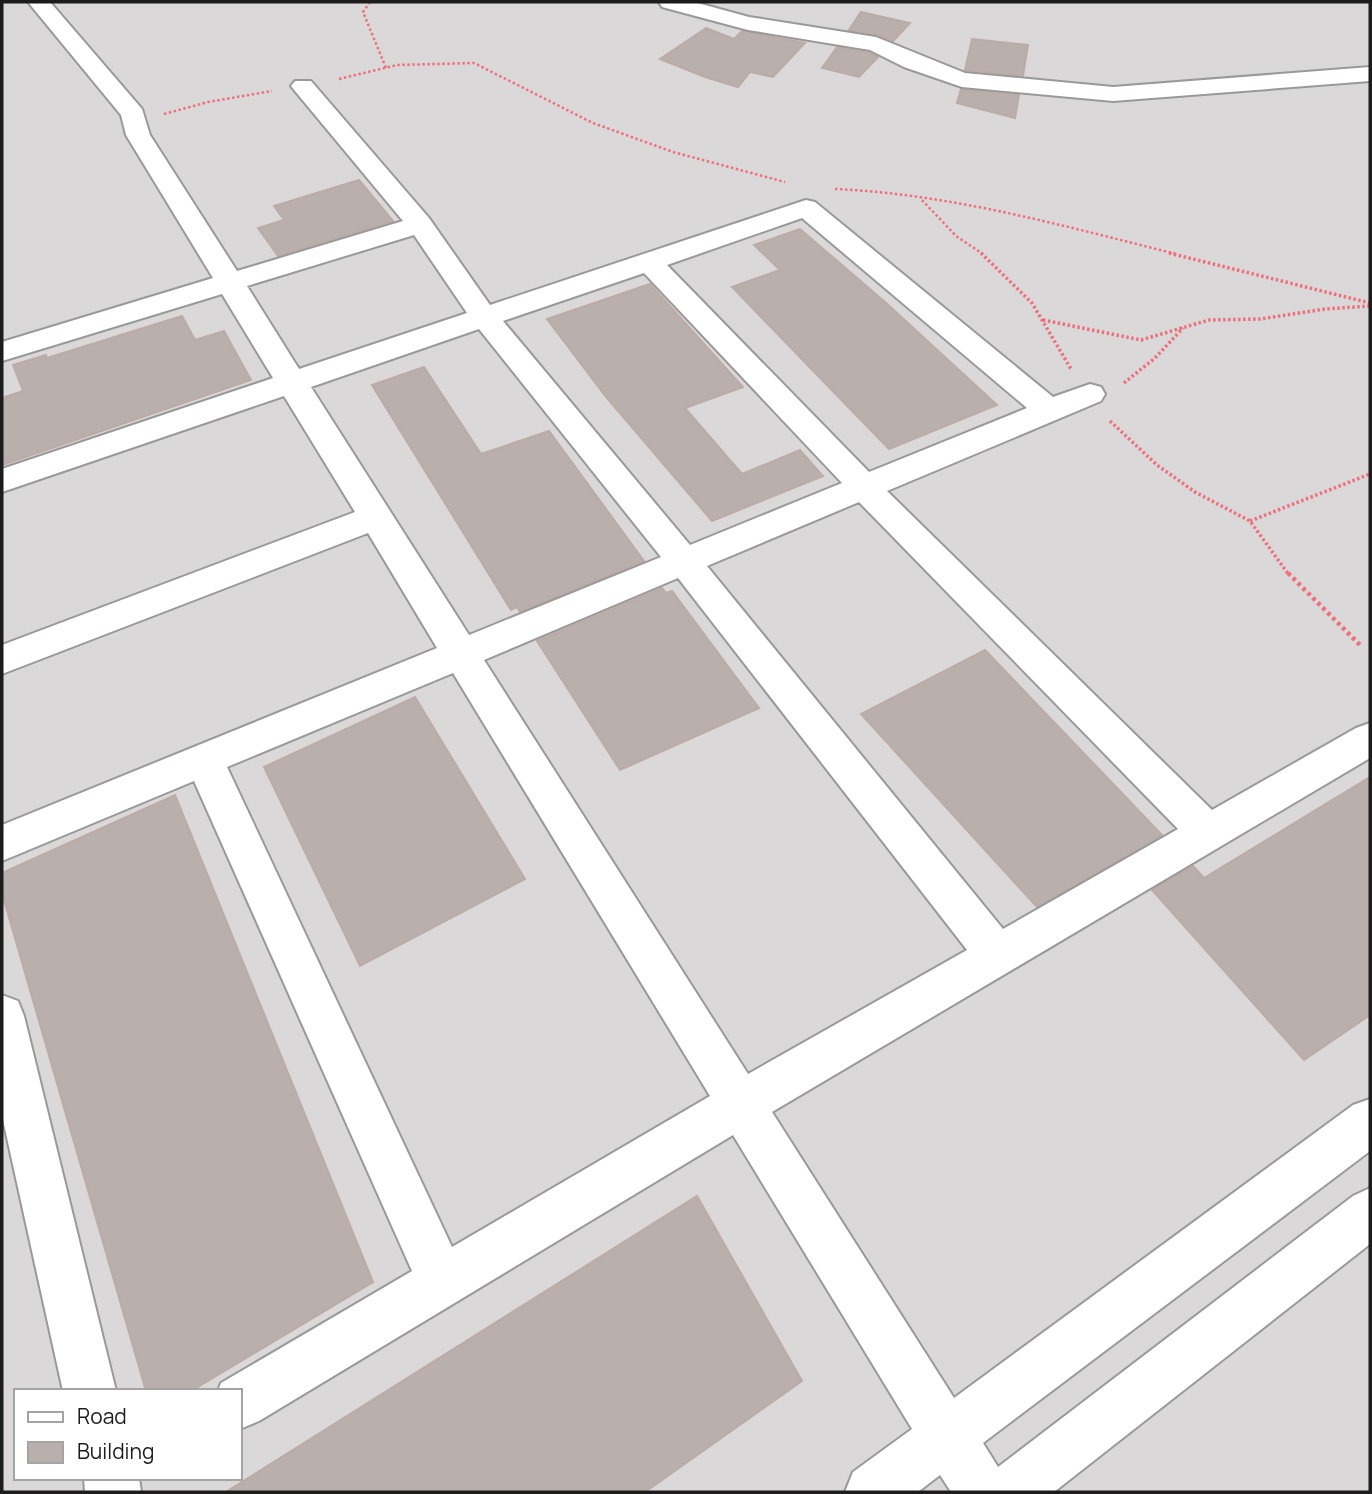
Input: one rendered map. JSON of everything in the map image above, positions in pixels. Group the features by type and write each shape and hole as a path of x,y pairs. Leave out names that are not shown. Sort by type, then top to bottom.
{"street":[{"path":"39,2 133,114 138,135 982,1492"},
{"path":"670,2 748,23 876,44 912,62 962,80 1114,94 1370,74"},
{"path":"303,86 421,224 484,317 684,562 997,955"},
{"path":"2,481 806,208 1050,411"},
{"path":"2,352 421,224"},
{"path":"649,262 864,487 1208,833"},
{"path":"2,843 1090,394"},
{"path":"2,660 376,517"},
{"path":"242,1401 741,1104 1370,739"},
{"path":"204,760 442,1281"},
{"path":"2,1016 90,1389"},
{"path":"873,1492 1370,1122"},
{"path":"1010,1492 1370,1213"}],"path":[{"path":"370,2 363,12 386,68"},
{"path":"133,114 161,115 208,102 303,86 386,68 449,62 474,63 593,123 646,143 791,183"},
{"path":"833,189 879,191 1041,219 1370,305"},
{"path":"921,199 956,236 987,257 1032,303 1072,371 1115,428 1157,465 1195,492 1250,521 1288,574 1361,646"},
{"path":"1042,320 1142,340 1209,320 1260,319 1370,305"},
{"path":"1090,394 1116,389 1139,373 1185,326"},
{"path":"1250,521 1370,474"}],"shaded area":[{"path":"2,2 1370,2 1370,1492 2,1492"}],"building":[{"path":"861,12 910,23 893,41 876,34 849,30"},
{"path":"706,28 734,39 742,31 805,43 773,77 750,72 738,87 660,59"},
{"path":"972,39 1028,45 1023,76 965,70"},
{"path":"837,47 878,57 859,77 822,68"},
{"path":"961,89 1019,95 1015,118 957,103"},
{"path":"359,180 393,221 278,256 258,228 284,220 274,206"},
{"path":"800,229 885,302 997,405 889,449 732,287 780,270 754,245"},
{"path":"650,284 743,387 685,408 742,474 800,450 823,476 712,521 607,398 547,319"},
{"path":"182,316 195,340 224,331 251,380 2,465 2,398 23,391 13,365 46,355 47,358"},
{"path":"424,367 481,454 549,431 644,561 520,612 517,607 511,610 372,385"},
{"path":"662,588 666,593 672,591 759,708 620,770 537,641"},
{"path":"985,650 1162,835 1037,907 861,714"},
{"path":"415,697 525,879 360,966 264,767"},
{"path":"1370,777 1370,1015 1304,1060 1152,890 1193,866 1204,878"},
{"path":"175,795 373,1282 194,1389 145,1389 2,893 2,873"},
{"path":"697,1196 802,1381 645,1492 226,1492"}]}
